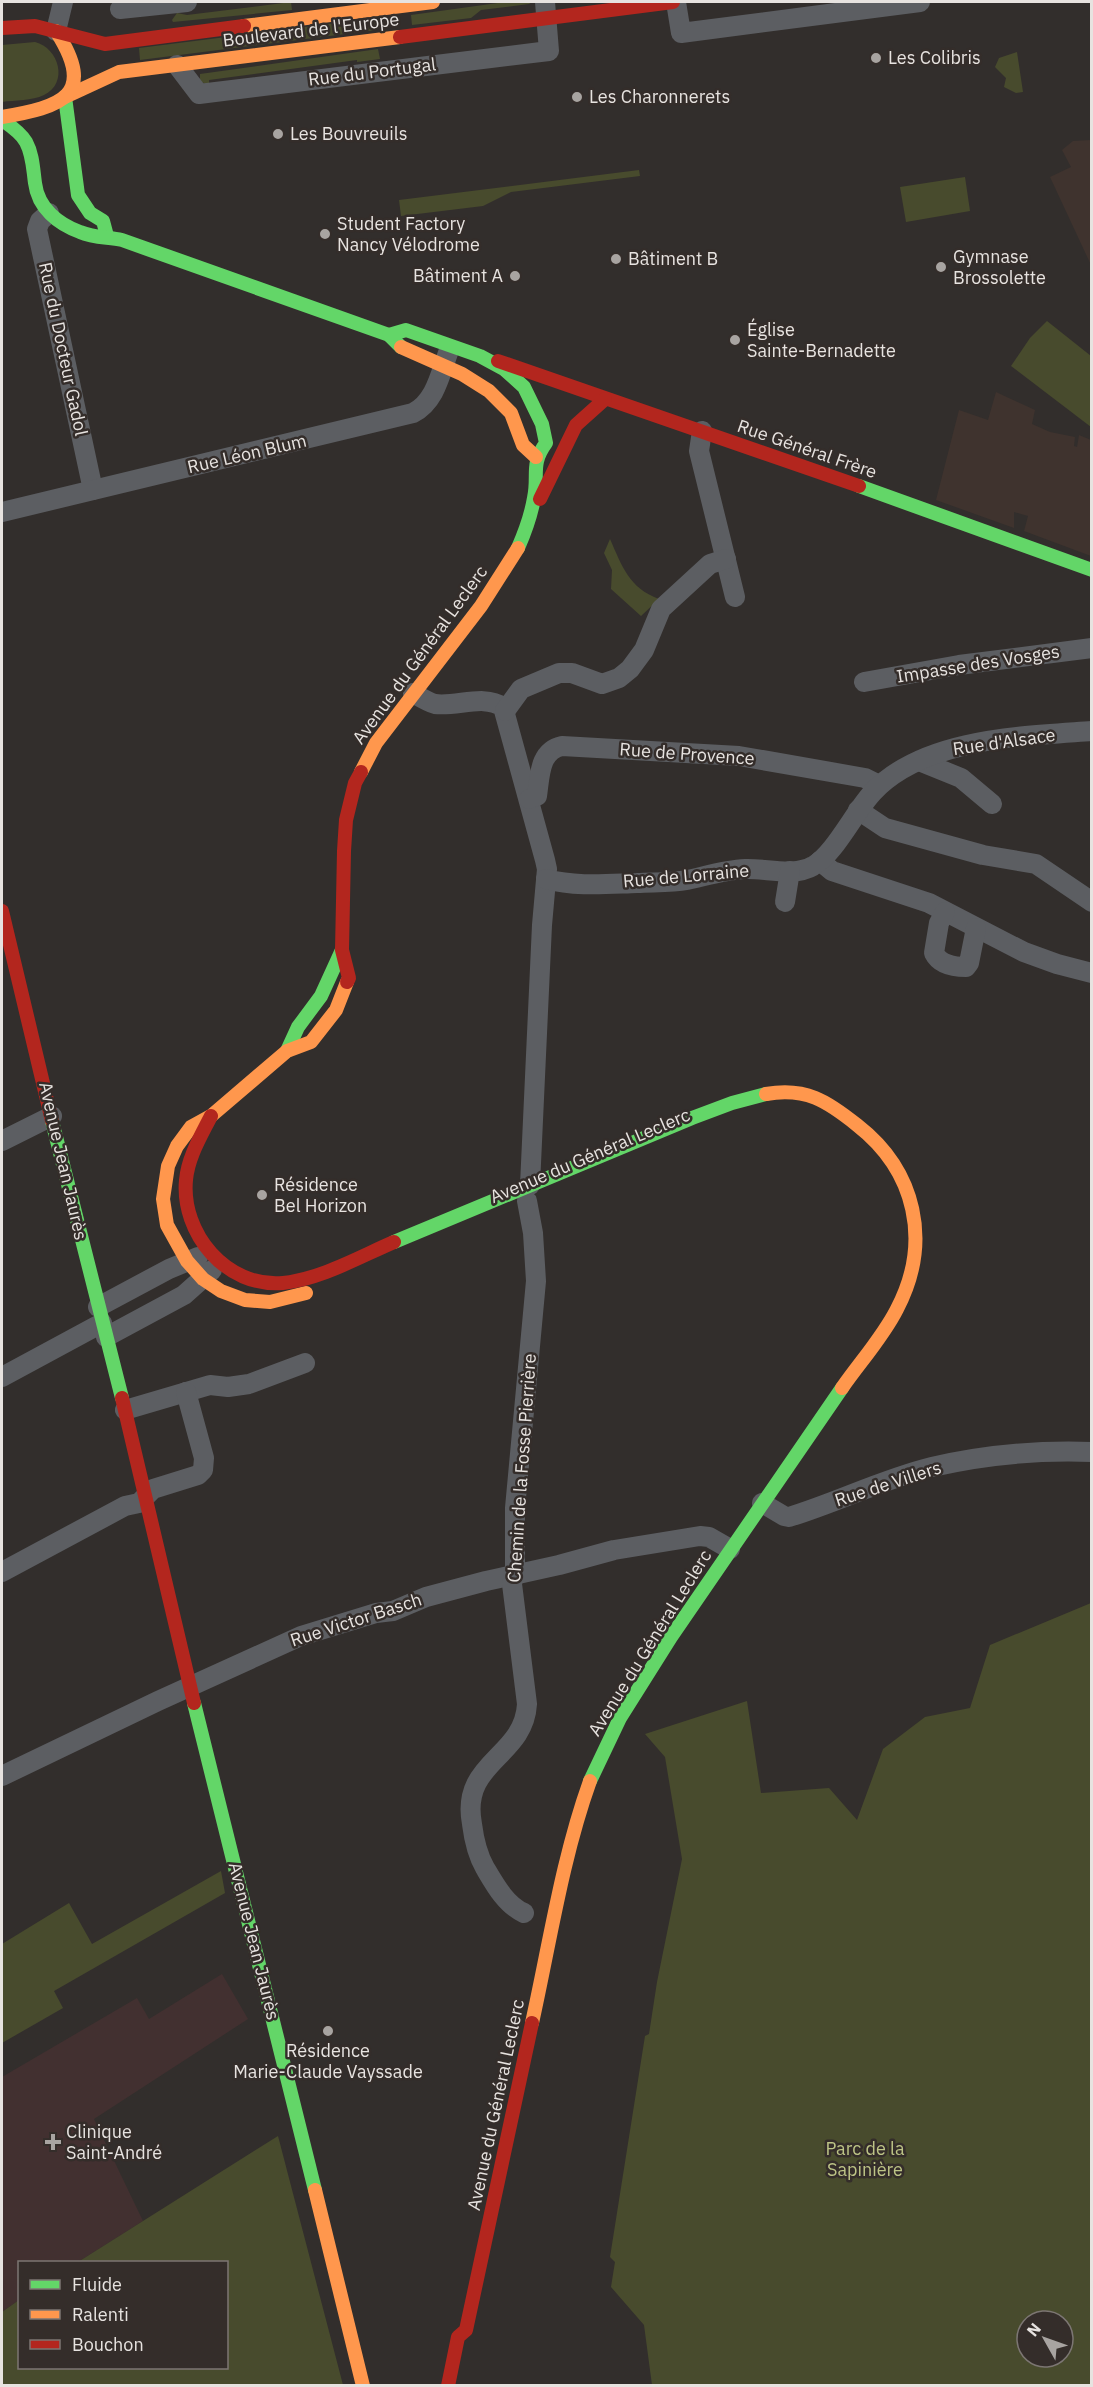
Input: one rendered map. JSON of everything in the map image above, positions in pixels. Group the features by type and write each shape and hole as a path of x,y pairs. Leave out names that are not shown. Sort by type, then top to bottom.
{"main road":[{"name":"Boulevard de l'Europe","path":"2,28 35,26 103,44 434,2"},
{"name":"Boulevard de l'Europe","path":"2,119 42,109 109,75 546,10 675,2"},
{"path":"56,32 70,51 74,66 73,84 65,98 74,174 65,208"},
{"name":"Avenue du Général Leclerc","path":"2,119 26,143 31,160 35,192 65,208 90,213 103,221 107,236"},
{"name":"Avenue du Général Leclerc","path":"65,208 61,222 91,236 107,236 389,335 402,348 444,365 489,391 511,413 523,445 536,457"},
{"name":"Avenue du Général Leclerc","path":"388,1260 322,1288 270,1302 231,1296 203,1279 187,1261 167,1225 163,1199 168,1166 177,1146 190,1127 211,1116 287,1051 311,1042 336,1010 349,978 342,950 344,851 350,798 367,758 413,693 492,590 516,553 530,519 535,495 536,457 546,443 542,424 524,387 512,376 480,356 406,330 389,335"},
{"name":"Rue Général Frère","path":"480,356 531,370 605,399 702,431 1092,570"},
{"path":"511,413 550,395 579,389"},
{"path":"530,519 576,425 605,399"},
{"name":"Avenue Jean Jaurès","path":"2,911 363,2385"},
{"name":"Avenue du Général Leclerc","path":"287,1051 298,1027 321,996 342,950"},
{"name":"Avenue du Général Leclerc","path":"211,1116 190,1163 186,1193 190,1224 214,1257 229,1269 252,1279 277,1283 292,1282 321,1273 528,1193 692,1118 753,1096 784,1092 814,1095 825,1099 866,1130 895,1164 913,1204 916,1228 914,1267 908,1288 897,1310 730,1549 620,1718 593,1773 579,1812 553,1923 469,2336 458,2337 448,2385"},
{"path":"814,1114 843,1114"},
{"name":"Avenue du Général Leclerc","path":"476,1223 528,1193 589,1176"}],"street":[{"path":"56,32 63,2"},
{"path":"120,9 187,2"},
{"path":"675,2 681,33 920,2"},
{"path":"151,37 163,4"},
{"name":"Rue du Portugal","path":"177,65 199,94 549,51 546,10"},
{"name":"Rue du Docteur Gadol","path":"65,208 40,221 37,229 93,490"},
{"name":"Rue Léon Blum","path":"2,512 334,434 413,413 427,404 450,345"},
{"path":"702,431 699,451 735,597"},
{"path":"505,711 514,695 521,689 559,673 572,673 602,684 619,678 630,669 644,650 661,609 710,564 726,559"},
{"name":"Impasse des Vosges","path":"864,682 960,664 1092,648"},
{"path":"413,693 437,704 495,703 505,711 545,860 546,879 528,1193"},
{"name":"Rue d'Alsace","path":"820,861 879,785 892,774 919,761 943,751 967,745 1030,735 1092,731"},
{"name":"Rue de Provence","path":"528,799 537,796 542,762 548,752 562,746 739,756 865,778 879,785"},
{"name":"Rue d'Alsace","path":"919,761 961,778 992,804"},
{"path":"858,810 885,828 983,855 1036,864 1092,902"},
{"path":"820,861 832,871 929,903 1033,955 1092,973"},
{"name":"Rue de Lorraine","path":"546,879 570,885 684,880 747,869 790,871 807,869 820,861"},
{"path":"785,902 790,871"},
{"path":"945,912 939,923 934,953 940,961 949,966 966,967 969,963 976,928"},
{"path":"2,1141 52,1116"},
{"name":"Chemin de la Fosse Pierrière","path":"524,1913 510,1904 477,1854 470,1802 478,1778 519,1734 526,1715 527,1704 512,1584 515,1508 536,1281 528,1193"},
{"path":"102,1322 184,1295 203,1279 214,1257"},
{"path":"2,1377 102,1322 187,1261 214,1257"},
{"path":"125,1410 210,1385 228,1387 249,1384 305,1363"},
{"path":"2,1572 125,1506 139,1503 153,1489 198,1475 203,1470 204,1458 186,1392"},
{"name":"Rue de Villers","path":"762,1503 789,1517 932,1467 1048,1451 1092,1452"},
{"name":"Rue Victor Basch","path":"2,1776 301,1636 376,1613 393,1611 426,1597 614,1550 692,1536 709,1537 730,1549"}],"shaded area":[{"path":"1092,140 1091,265 1050,177 1071,167 1062,150 1073,141"},
{"path":"996,392 1035,410 1032,424 1050,432 1075,437 1074,446 1077,447 1079,435 1091,440 1091,556 1024,531 1028,516 1014,512 1014,528 936,500 959,410 988,420"},
{"name":"Clinique Saint-André","path":"222,1974 248,2019 94,2119 143,2221 80,2261 18,2261 18,2301 2,2312 2,2077 137,1998 149,2019"}],"green space":[{"path":"291,2 292,10 173,22 172,20 177,13 187,15"},
{"path":"505,2 532,2 481,10 471,18 412,25 411,15"},
{"path":"375,18 377,30 140,60 139,48"},
{"path":"35,42 50,51 55,58 58,66 57,82 52,90 39,97 2,102 2,45"},
{"path":"378,49 380,59 357,62 357,60 209,80 209,86 200,81 200,74"},
{"path":"1017,52 1023,92 1016,93 1004,87 1006,78 995,67 999,58"},
{"path":"639,170 640,176 511,192 483,206 401,216 399,200"},
{"path":"965,177 970,211 906,222 900,187"},
{"path":"1047,321 1091,356 1091,427 1011,366 1030,338"},
{"path":"610,539 633,582 640,589 659,599 641,616 611,589 612,570 604,553"},
{"name":"Parc de la Sapinière","path":"1091,1603 1091,2385 652,2385 644,2325 611,2287 615,2262 610,2257 645,2036 649,2034 682,1859 665,1757 645,1734 747,1701 761,1793 829,1788 857,1820 883,1749 925,1717 970,1708 990,1645"},
{"path":"221,1871 225,1893 54,1991 63,2008 2,2043 2,1944 69,1903 92,1944"},
{"path":"278,2136 343,2385 2,2385 2,2312 18,2301 18,2369 228,2369 228,2261 80,2261"}],"traffic: fast":[{"path":"65,97 78,195 90,213 103,221 107,236"},
{"path":"2,120 19,133 26,142 40,200 50,214 64,224 90,235 122,240 389,335 401,347"},
{"path":"389,335 406,330 480,356 504,369 524,387 542,424 546,443 536,464 533,505 518,548"},
{"path":"859,486 1092,570"},
{"path":"287,1051 298,1027 321,996 342,950"},
{"path":"394,1242 692,1118 732,1103 766,1094"},
{"path":"52,1121 122,1398"},
{"path":"590,1781 620,1718 671,1637 842,1388"},
{"path":"194,1703 315,2190"}],"traffic: slow":[{"path":"244,26 433,2"},
{"path":"2,117 56,103 67,95 73,84 74,70 56,31"},
{"path":"65,97 119,72 400,37"},
{"path":"401,347 462,374 489,391 511,413 523,445 536,457"},
{"path":"361,772 376,743 481,606 518,548"},
{"path":"306,1293 270,1302 245,1300 221,1291 203,1279 187,1261 167,1225 163,1199 168,1166 177,1146 191,1127 211,1116 287,1051 311,1042 336,1010 347,982"},
{"path":"766,1094 780,1092 804,1094 826,1103 857,1125 877,1143 893,1164 905,1186 912,1209 915,1233 914,1258 908,1284 885,1330 842,1388"},
{"path":"532,2023 564,1870 590,1781"},
{"path":"315,2190 363,2386"}],"traffic: jam":[{"path":"400,37 673,2"},
{"path":"2,28 35,26 105,44 244,26"},
{"path":"498,361 859,486"},
{"path":"540,499 576,425 605,399"},
{"path":"347,982 349,978 342,950 346,820 355,783 361,772"},
{"path":"2,911 52,1121"},
{"path":"211,1116 189,1163 186,1200 199,1237 226,1267 262,1282 297,1281 354,1261 394,1242"},
{"path":"122,1398 194,1703"},
{"path":"448,2386 458,2337 466,2330 532,2023"}],"place":[{"name":"Les Colibris","path":"876,58"},
{"name":"Les Charonnerets","path":"577,97"},
{"name":"Les Bouvreuils","path":"278,134"},
{"name":"Student Factory Nancy Vélodrome","path":"325,234"},
{"name":"Bâtiment B","path":"616,259"},
{"name":"Gymnase Brossolette","path":"941,267"},
{"name":"Bâtiment A","path":"515,276"},
{"name":"Église Sainte-Bernadette","path":"735,340"},
{"name":"Résidence Bel Horizon","path":"262,1195"},
{"name":"Résidence Marie-Claude Vayssade","path":"328,2031"},
{"name":"Clinique Saint-André","path":"53,2142"}]}
